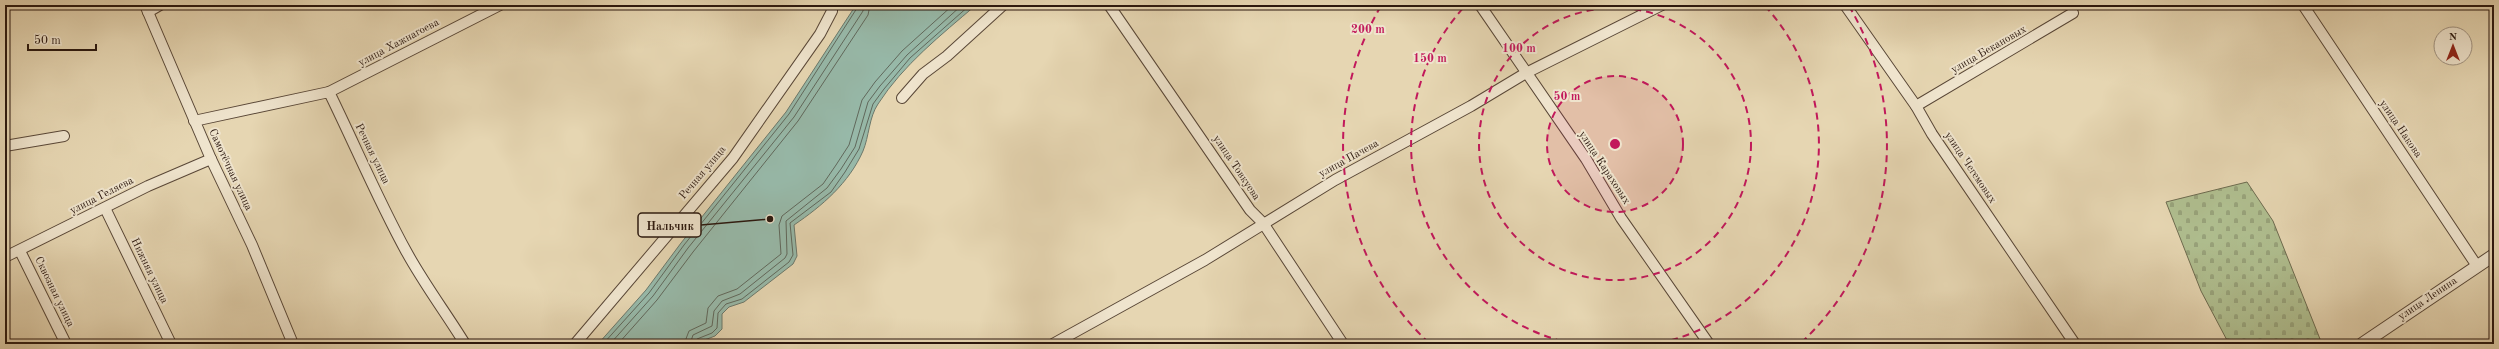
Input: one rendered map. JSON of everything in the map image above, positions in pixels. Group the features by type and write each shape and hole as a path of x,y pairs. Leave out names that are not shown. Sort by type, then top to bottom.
{"street":[{"path":"146,8 160,5"},
{"name":"улица Хажнагоева","path":"329,92 500,5"},
{"path":"902,98 923,74 947,56 1003,5"},
{"name":"улица Товкуева","path":"1109,5 1250,210 1263,223 1343,344"},
{"name":"улица Караховых","path":"1480,5 1586,159 1621,218 1708,344"},
{"name":"улица Пачева","path":"1054,344 1205,260 1263,223 1526,73 1662,5"},
{"name":"улица Чегемовых","path":"1845,5 1916,106 1932,134 2074,344"},
{"name":"улица Накова","path":"2303,5 2477,266"},
{"name":"Речная улица","path":"575,344 733,158 820,34 832,11 831,7"},
{"name":"Самотёчная улица","path":"146,8 194,121 252,245 293,344"},
{"name":"улица Бекановых","path":"1916,106 2073,13"},
{"path":"194,121 329,92"},
{"name":"Речная улица","path":"329,92 406,250 423,281 446,311 465,344"},
{"path":"5,146 64,136"},
{"name":"улица Геляева","path":"5,257 20,251 148,186 211,159"},
{"name":"Нижняя улица","path":"105,208 171,344"},
{"name":"Сквозная улица","path":"20,251 66,344"},
{"name":"улица Ленина","path":"2362,344 2494,255"}],"green space":[{"path":"2247,182 2273,221 2322,344 2229,344 2201,291 2166,202"}],"water":[{"path":"856,5 976,5 911,63 878,104 871,121 867,140 857,163 834,193 815,210 794,225 797,256 793,264 744,302 729,307 722,314 722,329 715,336 694,344 598,344 646,290 681,243 786,112"}],"place":[{"name":"Нальчик","path":"770,219"}]}
